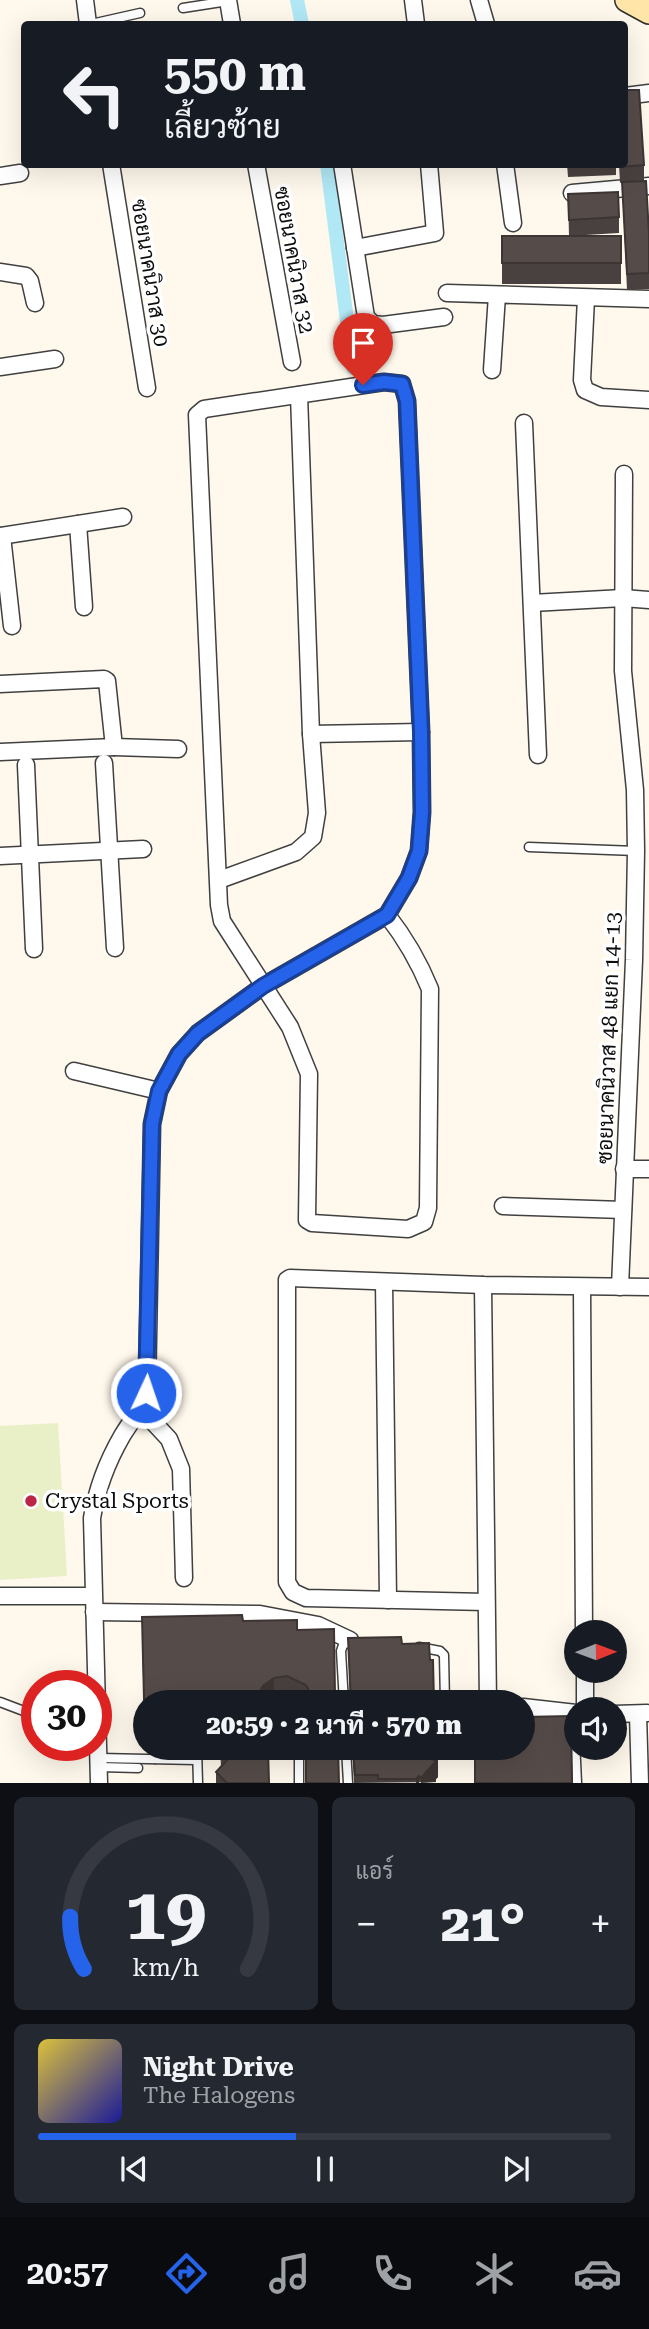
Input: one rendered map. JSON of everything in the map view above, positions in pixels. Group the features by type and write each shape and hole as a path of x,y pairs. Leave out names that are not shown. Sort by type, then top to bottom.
{"main road":[{"path":"627,0 649,12"}],"street":[{"path":"85,0 89,21"},
{"path":"228,0 232,21"},
{"path":"413,0 416,21"},
{"path":"479,0 485,21"},
{"path":"628,96 649,93"},
{"name":"ซอยนาคนิวาส 30","path":"112,168 147,388"},
{"name":"ซอยนาคนิวาส 32","path":"257,168 292,362"},
{"path":"343,168 366,317 373,324 383,325 444,317"},
{"path":"355,248 435,233 429,168"},
{"path":"506,168 513,223"},
{"path":"0,176 20,173"},
{"path":"572,193 649,186"},
{"path":"0,271 26,276 30,281 35,303"},
{"path":"447,293 649,299"},
{"path":"492,370 497,295"},
{"path":"586,298 582,380 585,390 601,397 649,400"},
{"path":"0,367 55,359"},
{"path":"99,1769 92,1518 97,1489 123,1436 141,1409 146,1393 152,1124 159,1091 179,1054 198,1033 263,986 387,915 409,878 419,851 422,812 421,732 407,401 402,384 384,382 204,409 197,415 219,905 222,921 263,986 290,1027 309,1074 308,1222 408,1229 424,1222 428,1208 430,989 410,948 387,915"},
{"path":"219,880 296,852 313,837 317,813 311,734 299,395"},
{"path":"524,423 538,755"},
{"name":"ซอยนาคนิวาส 48 แยก 14-13","path":"620,1287 636,851 635,790 623,671 624,474"},
{"path":"12,626 1,536 123,517"},
{"path":"78,524 85,607"},
{"path":"532,603 623,598 649,600"},
{"path":"0,684 104,679 109,683 114,747"},
{"path":"311,734 421,732"},
{"path":"0,752 114,747 178,748"},
{"path":"104,763 115,948"},
{"path":"26,765 34,949"},
{"path":"0,856 143,849"},
{"path":"74,1071 159,1091"},
{"path":"624,1169 649,1169"},
{"path":"503,1206 623,1210"},
{"path":"486,1602 306,1598 293,1592 287,1582 287,1280 649,1287"},
{"path":"384,1282 388,1600"},
{"path":"483,1285 488,1690"},
{"path":"582,1287 584,1620"},
{"path":"141,1409 169,1439 181,1469 184,1578"},
{"path":"0,1596 260,1614 318,1625 353,1640"},
{"path":"535,1708 564,1712"},
{"path":"640,1783 644,1713"}],"lane":[{"path":"183,8 228,0"},
{"path":"104,21 141,13"},
{"path":"529,847 636,851"},
{"path":"343,1690 341,1651 343,1645 353,1640"},
{"path":"406,1645 440,1651 444,1655 445,1690"},
{"path":"0,1702 21,1710"},
{"path":"557,1731 574,1734 578,1783"},
{"path":"99,1769 149,1760"},
{"path":"196,1760 198,1783"},
{"path":"299,1760 299,1783"},
{"path":"347,1760 348,1783"},
{"path":"99,1769 138,1768"}],"green space":[{"name":"Crystal Sports","path":"58,1423 67,1576 0,1580 0,1426"}],"building":[{"path":"628,90 639,90 644,165 628,166"},
{"path":"646,181 649,273 627,274 622,182"},
{"path":"618,192 619,217 569,220 568,194"},
{"path":"502,236 621,236 621,263 502,263"},
{"path":"242,1615 243,1621 297,1620 297,1630 334,1629 335,1690 309,1690 306,1685 287,1676 274,1678 261,1690 144,1690 142,1617"},
{"path":"401,1637 402,1644 429,1643 430,1660 433,1660 434,1690 350,1690 348,1638"},
{"path":"564,1716 564,1760 572,1760 572,1783 475,1783 475,1760 535,1760 535,1717"},
{"path":"227,1760 268,1760 269,1783 227,1783 216,1772"},
{"path":"306,1760 338,1760 339,1783 306,1783"},
{"path":"354,1760 436,1761 421,1778 419,1776 416,1779 378,1779 378,1775 355,1775"}],"waterway":[{"path":"297,0 301,21"},
{"path":"328,168 353,368"}],"place":[{"name":"Crystal Sports","path":"31,1501"}],"route":[{"path":"146,1393 152,1124 159,1091 179,1054 198,1033 263,986 387,915 409,878 419,851 422,812 421,732 407,401 402,384 384,382 363,385"}]}
